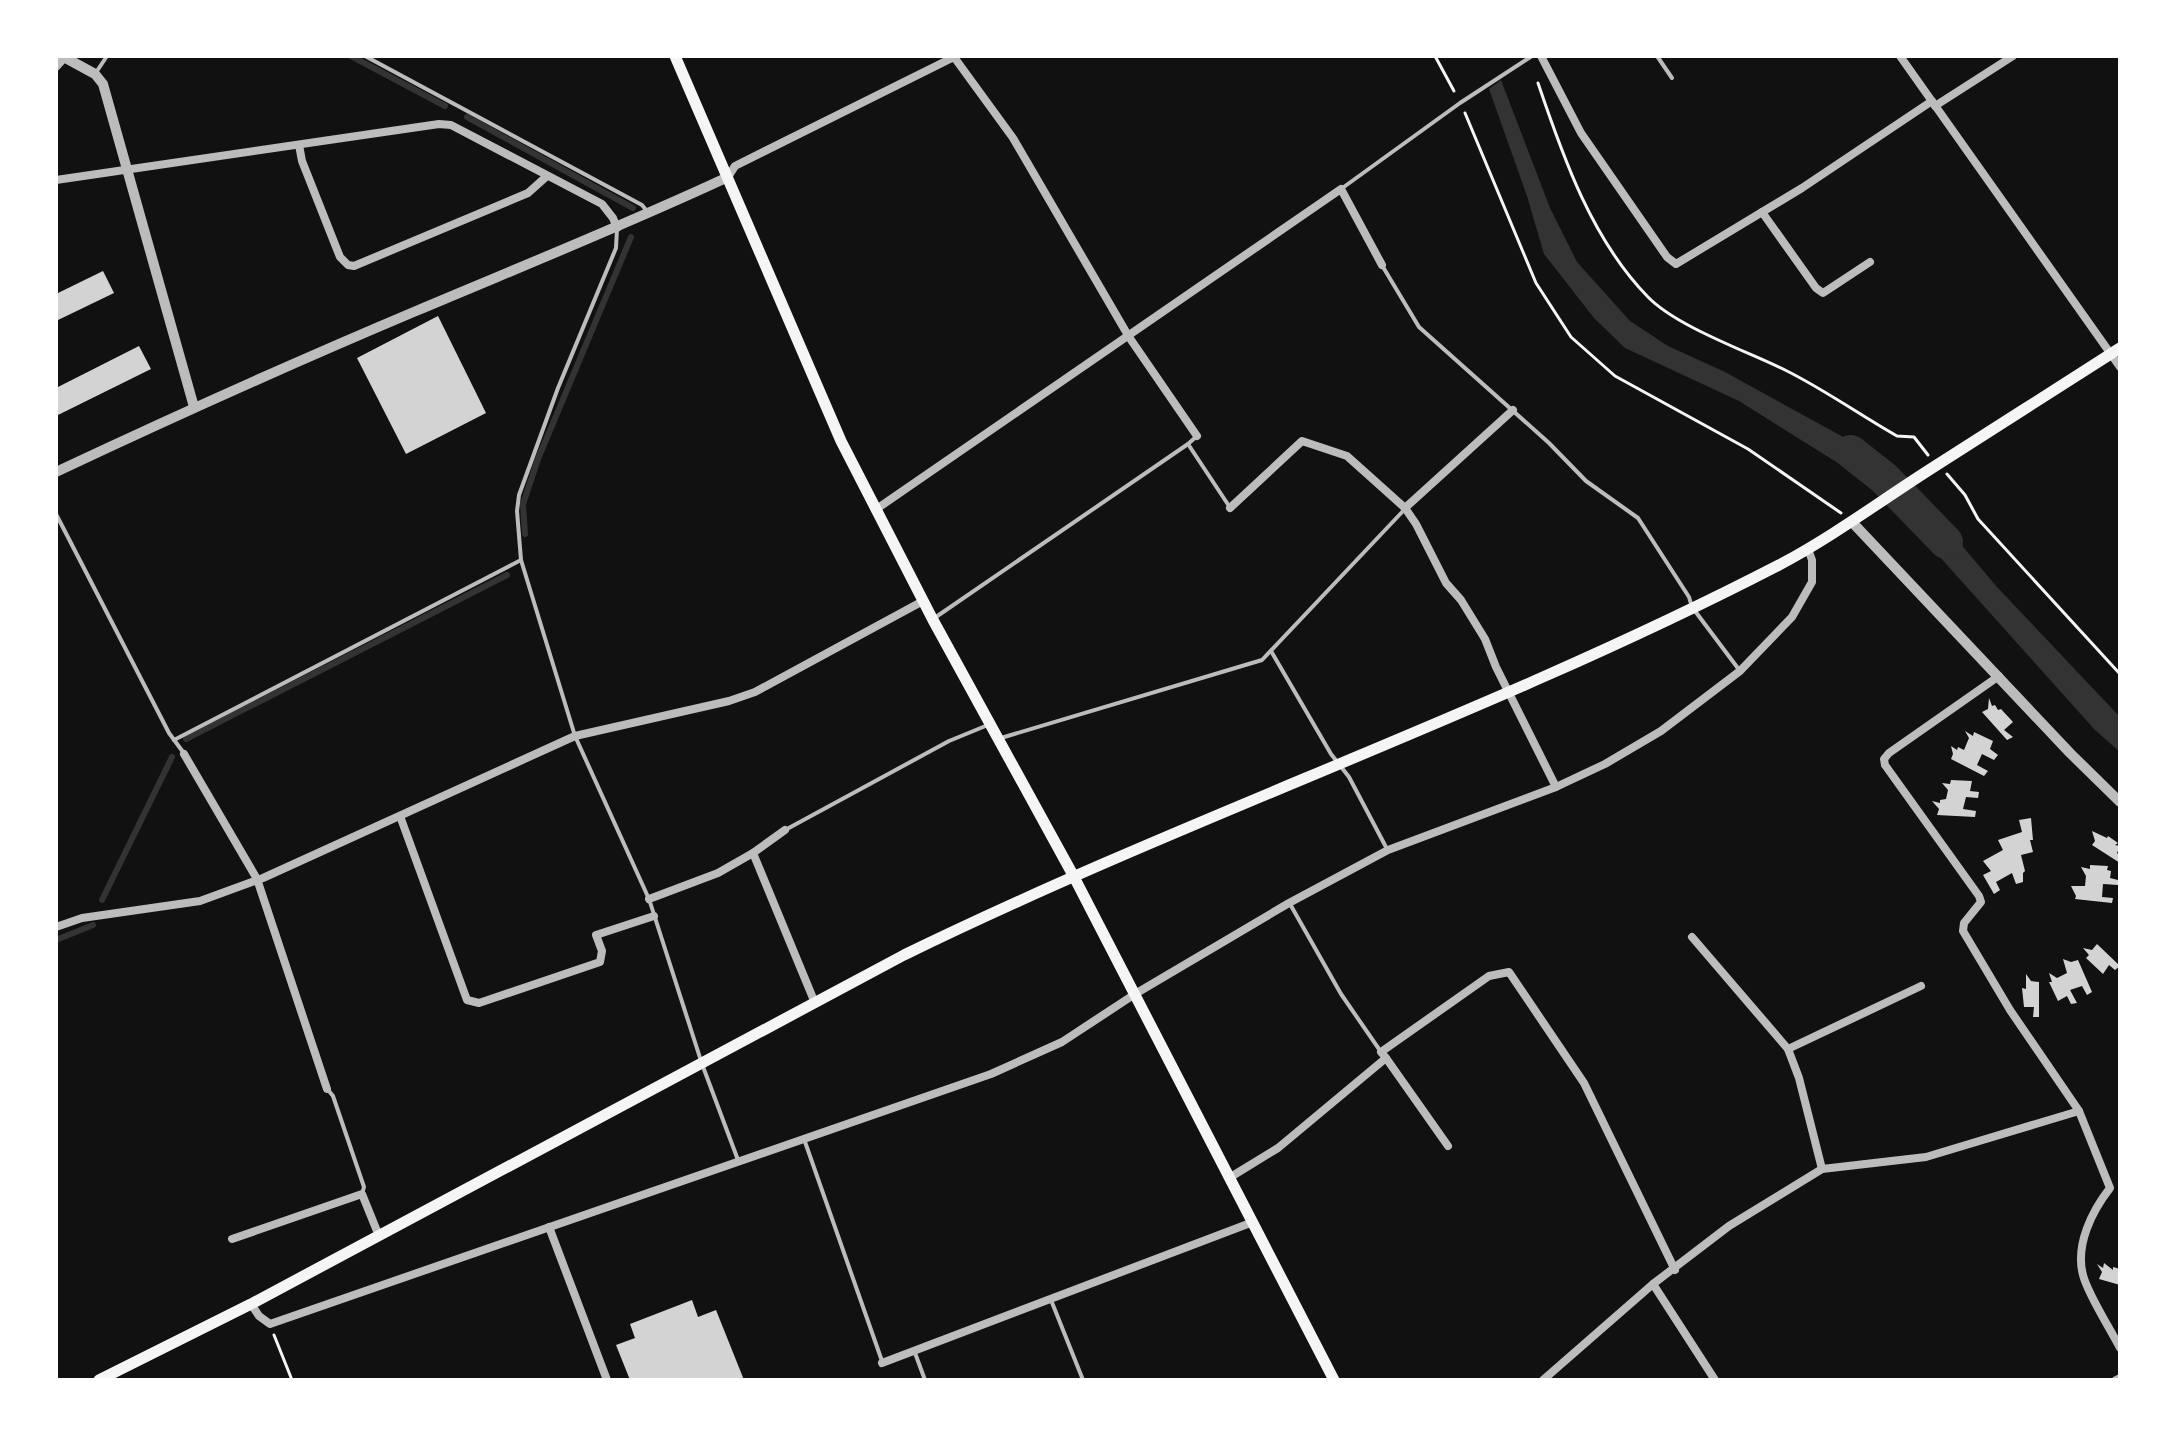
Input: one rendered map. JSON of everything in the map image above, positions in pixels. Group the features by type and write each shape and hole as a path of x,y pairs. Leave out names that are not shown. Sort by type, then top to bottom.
{"main road":[{"path":"675,56 841,441 875,510 1073,875 1334,1380"},
{"path":"99,1380 251,1304 904,955 1073,875 1508,692 1692,607 1808,549 2115,352"}],"street":[{"path":"56,472 194,407 417,310 617,228 728,177 735,166 954,56 1013,138 1129,337 1197,436"},
{"path":"1541,56 1581,133 1671,262 1681,262 2013,56"},
{"path":"1900,56 2115,352 2120,367"},
{"path":"56,67 63,57 95,74 103,84 194,407"},
{"path":"56,180 439,124 451,125 602,204 617,228"},
{"path":"299,145 302,161 340,257 348,265 354,266 528,193 547,176"},
{"path":"875,510 1341,189 1382,265"},
{"path":"1762,212 1816,288 1823,293 1870,262"},
{"path":"1405,508 1513,410"},
{"path":"1230,508 1302,441 1347,456 1405,508 1431,549 1446,583 1477,623 1556,787"},
{"path":"1852,522 2120,802"},
{"path":"251,1304 259,1316 270,1324 1030,1058 1091,1025 1135,994 1289,903 1388,850 1556,787 1605,764 1651,737 1740,671 1778,634 1812,582 1813,569 1808,549"},
{"path":"56,927 82,918 210,899 575,736 729,701 755,692 923,601"},
{"path":"1999,676 1889,753 1884,759 1885,765 1979,896 1981,902 1964,923 1963,931 2010,1010 2079,1111 2110,1188 2095,1207 2081,1251 2083,1276 2120,1348"},
{"path":"184,754 257,879 327,1089"},
{"path":"400,816 467,1000 472,1003 600,962 602,951 596,935 654,916"},
{"path":"649,899 718,873 785,830"},
{"path":"753,853 815,1003"},
{"path":"1692,937 1788,1049 1799,1078 1822,1169"},
{"path":"1229,1178 1278,1148 1383,1055 1489,976 1509,972 1584,1083 1675,1270"},
{"path":"1788,1049 1921,986"},
{"path":"1383,1055 1448,1146"},
{"path":"1543,1380 1653,1284 1729,1226 1822,1169 1926,1157 2079,1111"},
{"path":"232,1239 362,1194 379,1236"},
{"path":"882,1363 1253,1222"},
{"path":"549,1227 607,1380"},
{"path":"1653,1284 1715,1380"}],"lane":[{"path":"95,74 107,56"},
{"path":"365,56 642,205 648,214"},
{"path":"1341,189 1467,98 1532,56"},
{"path":"1657,56 1672,78"},
{"path":"617,228 616,248 558,388 519,495 517,511 521,560 575,736 649,899 702,1064 738,1161"},
{"path":"1382,265 1419,327 1513,410 1586,481 1638,518 1689,597 1692,607 1740,671"},
{"path":"933,620 1197,436"},
{"path":"1188,444 1230,508"},
{"path":"998,739 1262,660 1405,508"},
{"path":"56,514 184,754"},
{"path":"174,740 521,560"},
{"path":"1271,651 1349,777 1388,850"},
{"path":"785,830 949,741 990,724"},
{"path":"1289,903 1341,994 1383,1055"},
{"path":"327,1089 333,1096 364,1187 362,1194"},
{"path":"804,1139 882,1363"},
{"path":"1051,1299 1083,1380"},
{"path":"915,1353 925,1380"}],"path":[{"path":"1435,56 1460,103 1536,283 1571,337 1615,376 1748,449 1840,511"},
{"path":"1536,75 1570,171 1599,232 1649,298 1671,315 1788,371 1897,436 1914,437 1923,450"},
{"path":"1951,478 1978,519 2120,674"},
{"path":"270,1324 292,1380"}],"shaded area":[{"path":"1501,80 1550,208 1577,262 1630,321 1668,346 1725,372 1845,438 1893,476 1874,489 1857,475 1739,401 1625,348 1594,318 1544,254 1489,89"},
{"path":"1926,503 1997,587 2120,717 2120,752 2095,730 1904,517"}],"building":[{"path":"103,271 114,293 56,321 56,294"},
{"path":"438,316 486,413 406,454 357,358"},
{"path":"139,346 151,369 56,416 56,388"},
{"path":"1989,698 1992,706 2001,709 2013,722 2004,730 2013,737 2007,740 1982,712 1988,709"},
{"path":"1965,731 1993,741 1990,749 1998,755 1994,760 1982,754 1977,765 1988,771 1984,776 1951,759 1951,746 1964,750 1969,738"},
{"path":"1951,780 1972,781 1970,791 1979,792 1978,798 1966,797 1963,809 1976,811 1975,817 1937,815 1939,809 1932,801 1940,803 1940,800 1946,799 1948,790 1942,783 1950,784"},
{"path":"2031,818 2033,852 2021,855 2025,871 2023,882 2016,884 2012,873 1996,882 2000,890 1994,894 1983,875 1991,871 1983,861 2003,850 1998,840 2022,832 2019,820"},
{"path":"2092,831 2118,843 2115,845 2120,846 2117,853 2120,863 2092,845 2095,841"},
{"path":"2090,865 2108,866 2110,878 2118,880 2118,885 2103,884 2102,897 2113,898 2112,903 2075,899 2071,886 2085,886 2086,876 2081,867 2090,869"},
{"path":"2097,944 2120,966 2115,970 2109,965 2103,974 2086,958 2089,955 2083,948 2092,950"},
{"path":"2063,959 2071,962 2078,960 2092,992 2087,995 2082,986 2070,990 2077,1003 2071,1004 2067,996 2058,1001 2049,982 2052,982 2049,973 2057,978 2067,973"},
{"path":"2026,974 2031,981 2039,982 2039,1017 2033,1017 2034,1007 2024,1007 2022,988 2026,989"},
{"path":"2104,1263 2113,1270 2113,1267 2120,1269 2120,1285 2099,1279 2102,1272 2097,1264 2103,1268"},
{"path":"692,1300 698,1317 716,1310 744,1380 630,1380 616,1345 635,1338 630,1324"}],"waterway":[{"path":"351,56 445,106"},
{"path":"467,117 633,208"},
{"path":"525,534 523,504 538,459 631,237"},
{"path":"1851,452 1884,478 1946,542"},
{"path":"186,739 507,575"},
{"path":"102,900 172,757"},
{"path":"56,940 93,925"}]}
